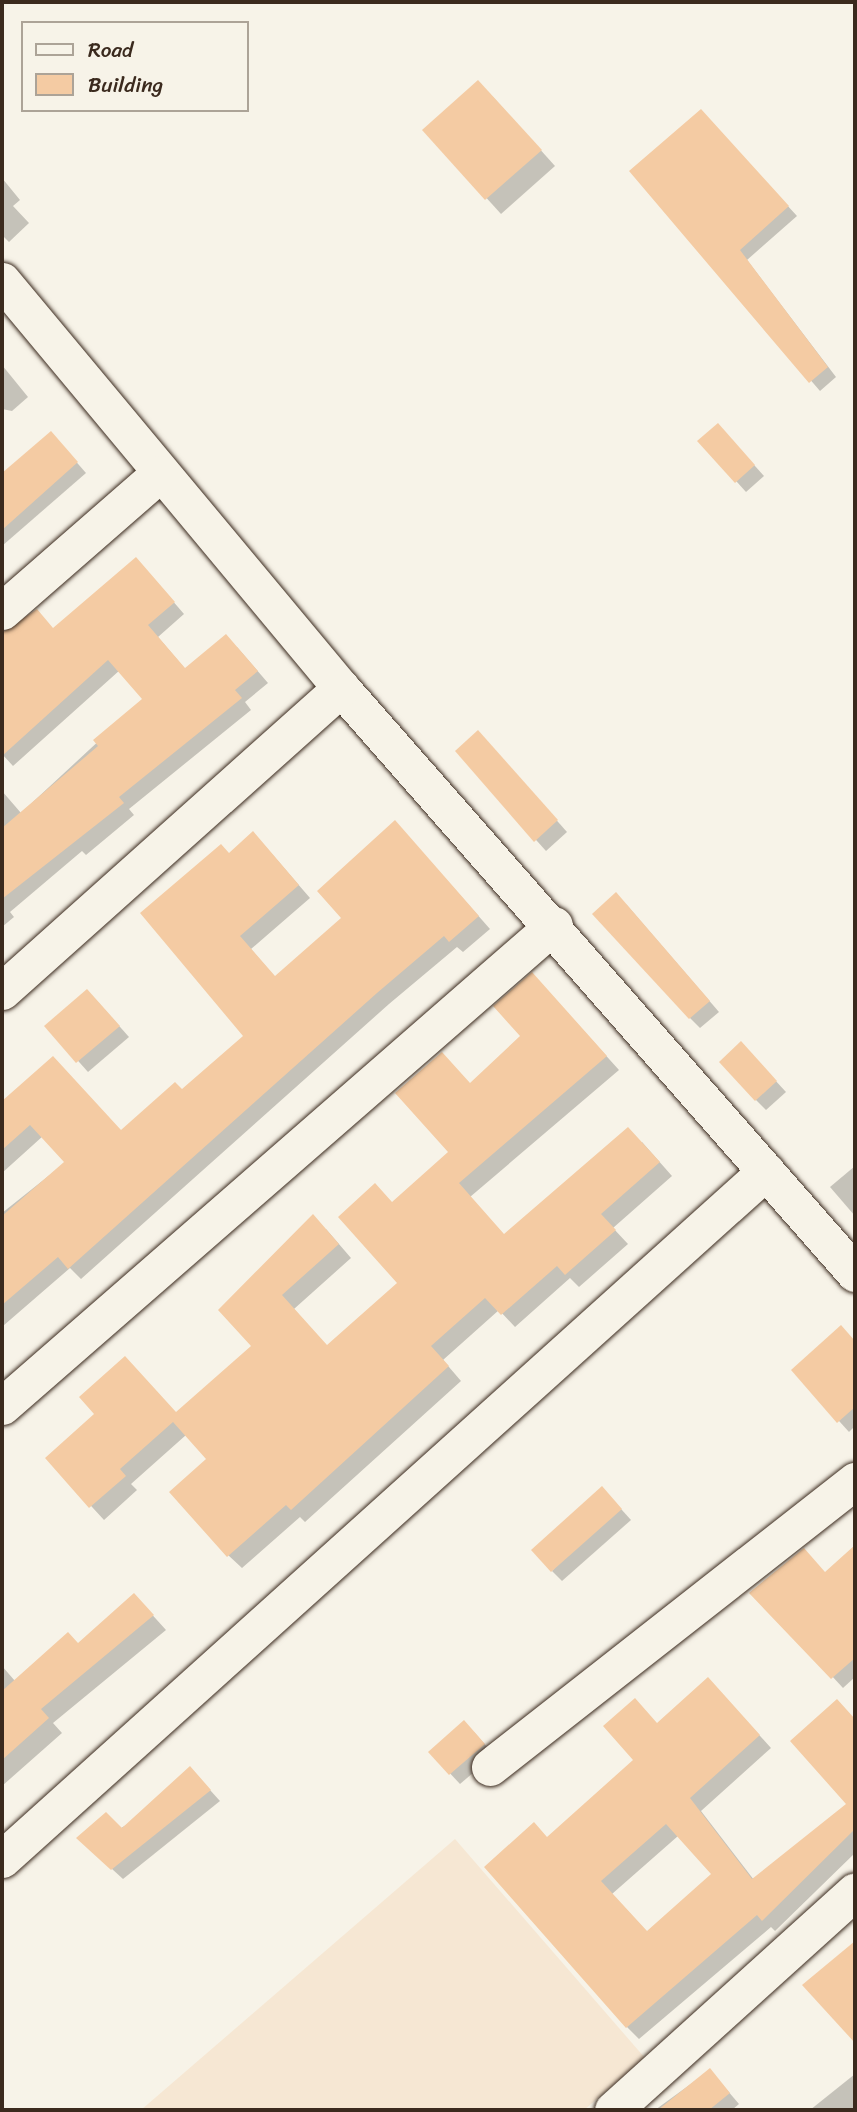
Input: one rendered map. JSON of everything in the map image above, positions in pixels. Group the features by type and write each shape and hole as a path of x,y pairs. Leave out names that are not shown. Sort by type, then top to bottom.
{"street":[{"path":"2,281 159,474 341,688 554,925 855,1273"},
{"path":"2,611 159,474"},
{"path":"2,991 341,688"},
{"path":"2,1406 554,925"},
{"path":"2,1859 766,1171"},
{"path":"489,1767 855,1480"},
{"path":"613,2110 855,1891"}],"shaded area":[{"path":"455,1839 645,2058 584,2110 141,2110"}],"building":[{"path":"478,80 542,150 485,200 422,130"},
{"path":"701,109 789,206 740,250 828,367 809,383 629,171"},
{"path":"718,423 755,465 735,483 697,441"},
{"path":"51,431 78,462 2,530 2,473"},
{"path":"136,557 175,602 148,625 185,668 226,634 258,671 235,690 242,698 119,797 124,803 2,899 2,828 98,746 93,740 142,699 108,660 2,756 2,633 37,609 53,628"},
{"path":"478,730 558,820 534,842 455,751"},
{"path":"395,820 479,916 449,942 444,936 377,993 68,1269 58,1257 2,1305 2,1216 64,1162 30,1125 2,1150 2,1101 53,1056 121,1130 175,1082 182,1089 243,1036 140,913 221,844 229,853 253,831 299,885 240,936 275,976 341,918 317,891"},
{"path":"616,892 710,1001 689,1019 592,914"},
{"path":"532,972 607,1056 459,1183 504,1234 628,1127 660,1162 601,1214 616,1230 565,1275 557,1266 501,1315 485,1298 431,1346 449,1366 291,1510 286,1505 227,1557 169,1492 206,1459 173,1422 120,1469 126,1476 89,1508 45,1458 94,1414 79,1397 125,1356 176,1412 251,1346 218,1310 313,1214 339,1244 282,1295 327,1345 397,1283 338,1217 375,1183 392,1202 448,1152 395,1093 442,1052 470,1083 520,1036 493,1006"},
{"path":"87,989 120,1026 76,1063 44,1026"},
{"path":"741,1041 777,1081 755,1101 719,1062"},
{"path":"841,1325 855,1341 855,1407 837,1423 791,1370"},
{"path":"602,1486 622,1509 551,1572 531,1550"},
{"path":"855,1545 855,1658 831,1679 749,1593 804,1548 825,1572"},
{"path":"134,1593 154,1615 41,1709 49,1718 2,1760 2,1691 68,1632 78,1643"},
{"path":"708,1677 760,1735 690,1798 752,1879 846,1804 790,1741 837,1699 855,1719 855,1829 762,1921 757,1915 626,2028 484,1867 534,1822 547,1837 633,1760 603,1726 635,1698 657,1723","holes":["666,1824 711,1874 647,1931 601,1881"]},
{"path":"464,1720 485,1744 449,1775 428,1752"},
{"path":"190,1766 211,1790 111,1870 76,1838 106,1812 122,1828"},
{"path":"855,1941 855,2043 802,1985"},
{"path":"710,2068 730,2093 709,2110 658,2110"}]}
